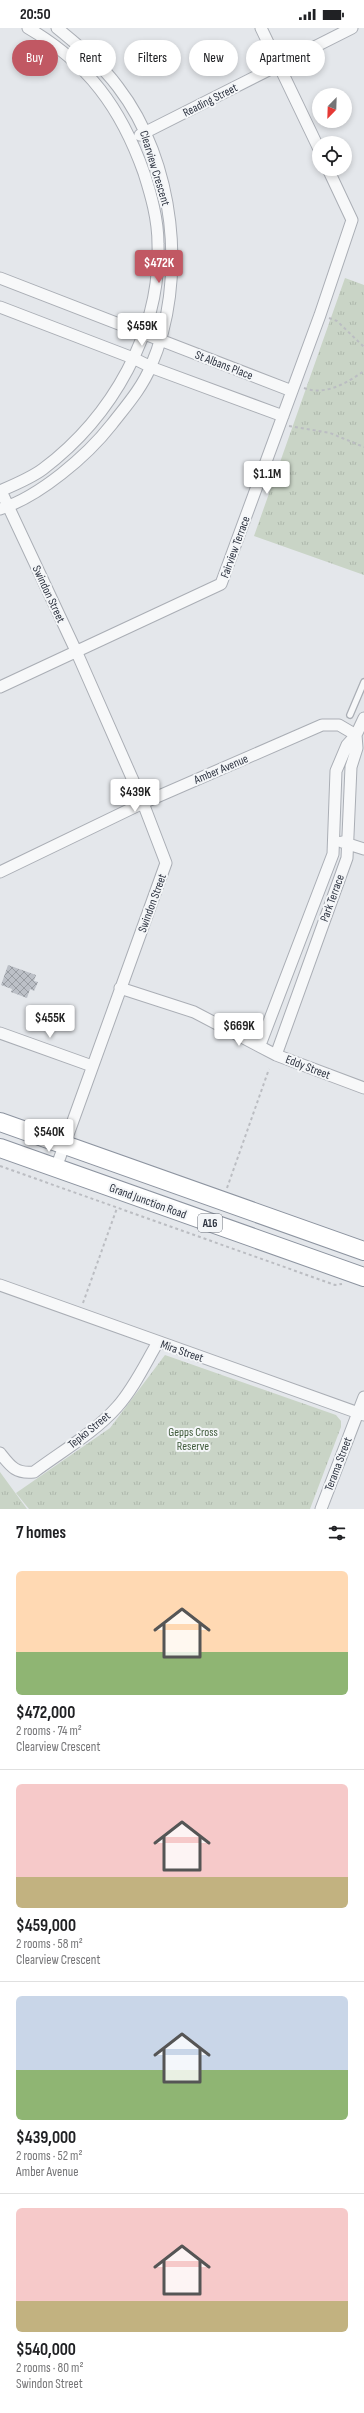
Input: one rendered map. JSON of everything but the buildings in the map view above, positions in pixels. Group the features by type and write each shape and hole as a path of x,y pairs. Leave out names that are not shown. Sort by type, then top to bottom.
{"highway":[{"name":"Grand Junction Road","path":"0,1122 64,1146 364,1251"},
{"name":"Grand Junction Road","path":"0,1148 56,1168 120,1200 364,1277"}],"street":[{"name":"Clearview Crescent","path":"1,491 42,470 84,434 117,390 143,335 154,293 158,244 152,198 132,139 107,97 77,63 46,38 28,28"},
{"name":"Clearview Crescent","path":"4,508 53,480 96,445 132,399 150,367 160,341 169,296 173,246 166,196 146,132 118,87 87,52 57,28"},
{"path":"261,28 267,40"},
{"name":"Reading Street","path":"325,42 352,28"},
{"name":"Reading Street","path":"132,139 257,76"},
{"path":"284,76 313,136"},
{"name":"Fairview Terrace","path":"0,687 77,653 221,584 320,315 352,220 331,176"},
{"name":"St Albans Place","path":"0,278 143,335 293,388"},
{"path":"0,306 133,358 150,367 282,420"},
{"name":"Swindon Street","path":"1,491 4,508 77,653 143,802 166,863 56,1168"},
{"name":"Park Terrace","path":"260,1045 333,854 336,771 347,745 356,735 364,718"},
{"name":"Amber Avenue","path":"0,872 143,802 322,725 339,725 356,735"},
{"name":"Park Terrace","path":"276,1055 347,858 351,767 357,748 356,735"},
{"path":"334,840 364,849"},
{"name":"Eddy Street","path":"120,988 194,1012 260,1045 276,1055 364,1088"},
{"path":"0,1033 92,1066"},
{"name":"Mira Street","path":"0,1285 361,1414"},
{"name":"Tepko Street","path":"0,1453 13,1470 23,1473 34,1472 104,1420 118,1406 135,1382 158,1342"},
{"name":"Terama Street","path":"323,1509 361,1414 364,1397"}],"lane":[{"path":"350,715 364,682"}],"path":[{"path":"320,315 337,321 364,348"},
{"path":"293,388 310,390 327,389 349,381 364,371"},
{"path":"282,420 330,432 364,447"},
{"path":"227,1190 269,1069"},
{"path":"0,1166 120,1200 336,1286 347,1284"},
{"path":"80,1314 120,1200"}],"green space":[{"path":"345,278 364,285 364,575 254,536"},
{"name":"Gepps Cross Reserve","path":"165,1355 336,1415 341,1421 341,1427 310,1509 29,1509 16,1493 110,1428"},
{"path":"0,1472 27,1509 0,1509"}]}
